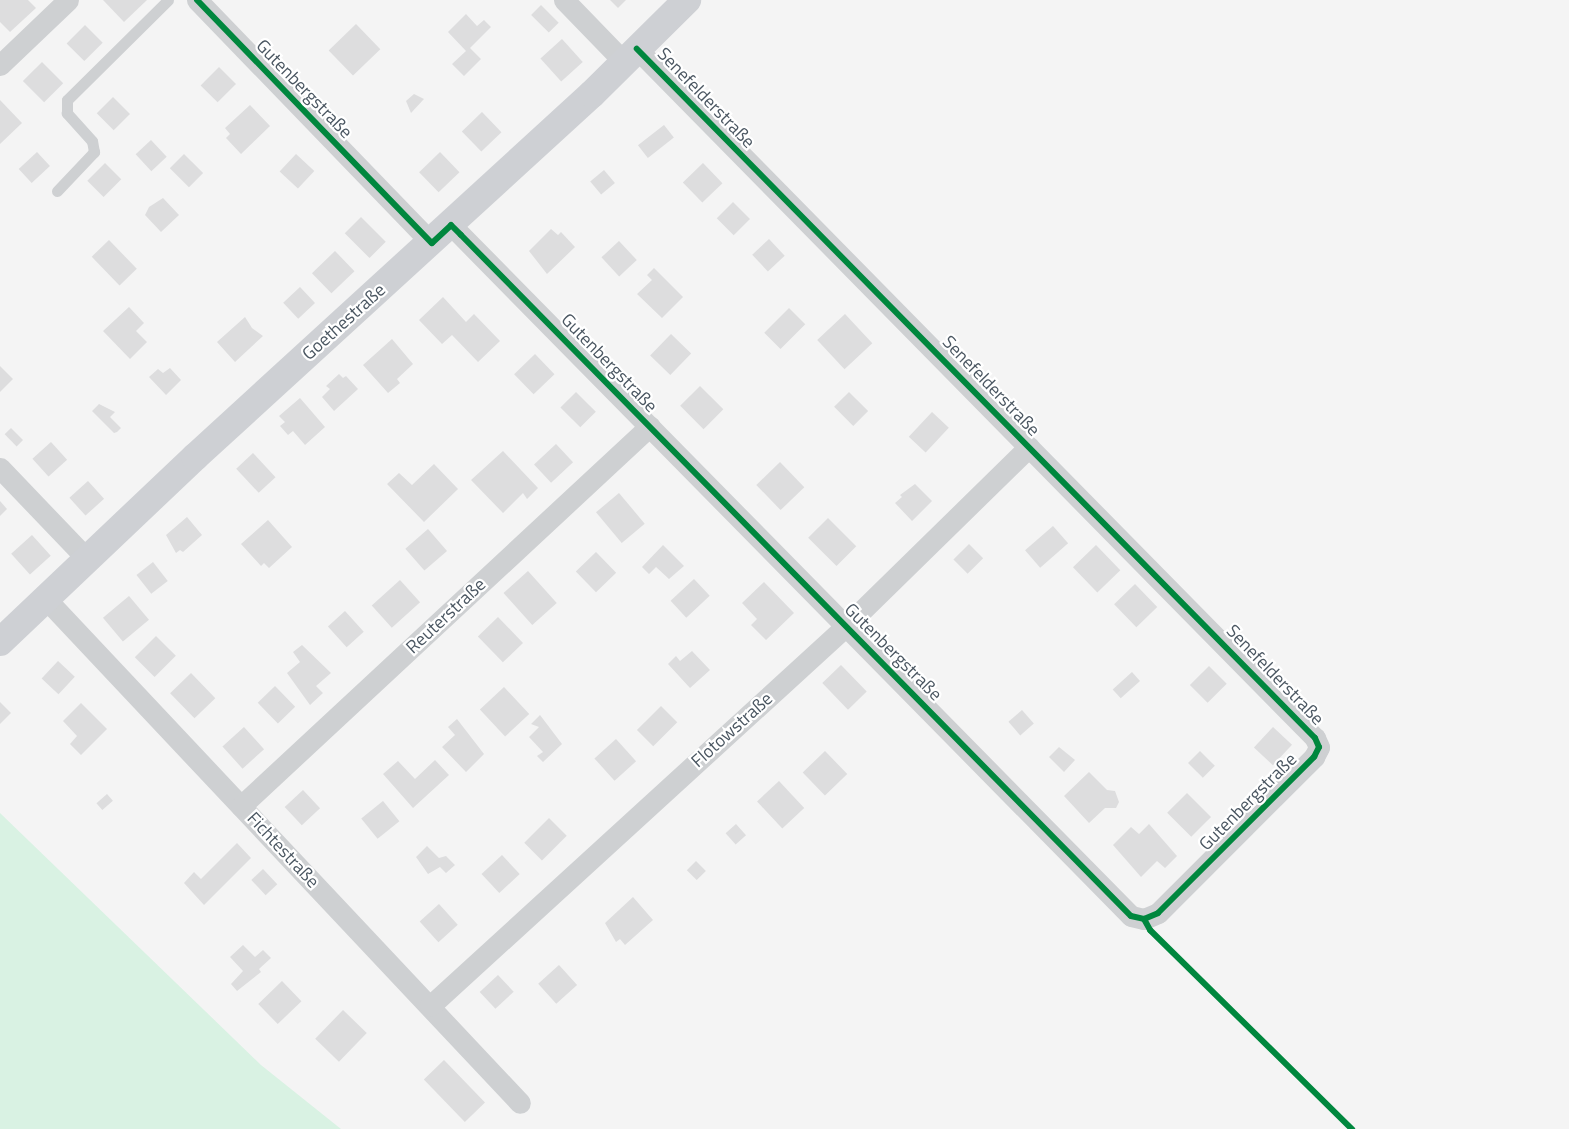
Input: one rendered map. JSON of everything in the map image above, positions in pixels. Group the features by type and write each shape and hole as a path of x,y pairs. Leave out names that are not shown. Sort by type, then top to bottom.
{"street":[{"path":"0,65 68,0"},
{"name":"Gutenbergstraße","path":"197,0 441,234 650,426 1132,916 1144,919 1158,913 1314,757 1319,747"},
{"name":"Senefelderstraße","path":"564,0 631,56 1028,447 1315,738 1319,747"},
{"name":"Goethestraße","path":"0,642 86,559 441,234 631,56 687,0"},
{"name":"Reuterstraße","path":"241,806 650,426"},
{"name":"Flotowstraße","path":"430,1006 846,626 1028,447"},
{"path":"0,468 86,559"},
{"name":"Fichtestraße","path":"45,598 520,1103"}],"lane":[{"path":"57,190 94,152 92,141 67,113 67,100 168,0"}],"green space":[{"path":"0,813 261,1065 341,1129 0,1129"}],"building":[{"path":"0,0 28,0 36,8 10,32 0,22"},
{"path":"103,0 147,0 124,22"},
{"path":"610,0 626,0 618,8"},
{"path":"541,5 559,23 549,33 531,15"},
{"path":"466,14 477,26 484,20 491,27 470,48 481,59 464,76 452,64 466,51 448,32"},
{"path":"356,24 380,49 353,76 329,50"},
{"path":"85,25 103,43 84,61 67,43"},
{"path":"562,39 583,62 561,81 540,58"},
{"path":"42,62 63,83 44,102 23,81"},
{"path":"219,67 236,84 218,102 201,85"},
{"path":"414,94 424,99 411,113 406,101"},
{"path":"113,97 130,114 114,130 97,113"},
{"path":"0,100 22,123 0,144"},
{"path":"250,105 270,126 241,154 226,138 230,134 225,128"},
{"path":"482,112 501,132 481,152 462,131"},
{"path":"664,125 674,138 648,158 638,145"},
{"path":"151,140 167,157 151,171 136,154"},
{"path":"37,152 50,166 32,183 19,169"},
{"path":"440,152 459,172 439,192 419,172"},
{"path":"184,154 203,173 189,187 170,168"},
{"path":"296,154 314,171 298,189 280,172"},
{"path":"105,163 121,179 104,197 87,181"},
{"path":"703,163 722,183 702,203 683,182"},
{"path":"604,170 615,183 601,195 590,182"},
{"path":"163,198 179,215 161,232 145,215 149,207"},
{"path":"733,202 750,219 734,235 717,218"},
{"path":"361,217 386,242 369,258 345,233"},
{"path":"551,229 558,235 561,232 575,247 547,274 529,251"},
{"path":"769,239 785,256 768,272 752,255"},
{"path":"109,240 137,269 120,285 92,257"},
{"path":"619,241 637,260 619,276 601,257"},
{"path":"335,251 354,271 331,293 312,273"},
{"path":"654,268 683,297 662,318 637,294 652,280 647,275"},
{"path":"300,287 315,303 298,319 283,303"},
{"path":"443,297 466,322 474,314 500,341 478,362 452,335 442,344 419,320"},
{"path":"129,307 144,323 136,331 147,342 130,359 103,331"},
{"path":"789,308 805,324 781,349 764,333"},
{"path":"845,314 872,343 844,369 817,340"},
{"path":"245,317 252,328 263,336 235,362 217,342"},
{"path":"671,334 691,353 670,375 650,356"},
{"path":"392,339 413,364 397,379 400,383 388,393 363,365"},
{"path":"535,354 554,374 534,394 514,374"},
{"path":"0,366 13,379 0,392"},
{"path":"170,368 181,380 166,395 149,377 158,369 163,373"},
{"path":"339,374 343,378 346,376 358,389 334,411 322,397 330,389 326,386"},
{"path":"700,386 723,409 704,429 680,406"},
{"path":"576,392 596,412 580,427 560,408"},
{"path":"849,392 868,411 853,426 834,407"},
{"path":"300,398 325,427 305,445 293,431 288,435 280,426 285,422 279,416"},
{"path":"99,404 115,412 110,417 121,428 117,432 114,433 92,411"},
{"path":"932,412 949,428 926,453 909,437"},
{"path":"11,428 23,440 17,446 5,434"},
{"path":"51,442 67,460 48,477 32,459"},
{"path":"556,444 573,462 551,483 534,464"},
{"path":"503,451 538,488 527,499 523,493 503,513 471,480"},
{"path":"253,453 276,477 259,493 236,469"},
{"path":"780,462 804,487 781,510 756,485"},
{"path":"434,464 458,489 424,522 387,484 399,473 412,485"},
{"path":"88,481 104,499 85,516 69,498"},
{"path":"915,484 932,501 912,521 895,503 902,497 900,495"},
{"path":"619,493 645,524 622,543 596,512"},
{"path":"0,501 7,509 0,516"},
{"path":"187,517 202,535 183,552 180,550 176,553 166,535"},
{"path":"828,518 856,546 836,566 808,538"},
{"path":"268,520 292,547 269,568 264,563 261,566 241,544"},
{"path":"1053,526 1068,543 1040,568 1025,550"},
{"path":"428,529 447,551 424,571 405,549"},
{"path":"32,535 51,556 30,575 11,554"},
{"path":"969,544 983,558 968,574 953,560"},
{"path":"663,545 684,566 669,579 656,567 649,574 642,567"},
{"path":"1096,545 1120,570 1097,592 1073,567"},
{"path":"596,552 616,573 596,592 576,571"},
{"path":"153,562 168,581 151,594 136,575"},
{"path":"528,571 557,603 532,625 503,593"},
{"path":"694,579 710,596 686,618 671,601"},
{"path":"400,580 420,602 392,628 372,605"},
{"path":"764,582 794,613 766,640 751,625 757,619 742,603"},
{"path":"1135,584 1157,607 1136,627 1114,604"},
{"path":"129,596 149,620 123,642 103,618"},
{"path":"345,611 364,632 347,647 328,626"},
{"path":"498,617 523,643 503,662 478,636"},
{"path":"156,636 176,656 155,677 135,657"},
{"path":"302,645 331,673 316,686 323,693 310,705 287,673 300,662 293,652"},
{"path":"692,651 710,670 690,688 668,664 676,656 680,661"},
{"path":"58,661 75,677 58,694 42,679"},
{"path":"841,665 867,692 848,710 822,683"},
{"path":"1209,666 1227,684 1208,703 1190,685"},
{"path":"1132,672 1140,681 1121,698 1113,689"},
{"path":"191,673 215,698 194,718 170,693"},
{"path":"275,686 295,707 278,724 258,703"},
{"path":"504,687 529,714 505,737 480,710"},
{"path":"0,702 11,713 0,724"},
{"path":"81,703 107,729 81,755 70,744 77,736 63,721"},
{"path":"661,706 677,722 653,746 637,730"},
{"path":"1022,710 1034,724 1020,735 1008,722"},
{"path":"540,715 562,744 543,762 537,756 543,752 529,737 539,727 531,724"},
{"path":"457,719 484,754 466,772 442,747 455,735 448,727"},
{"path":"244,727 264,749 243,769 222,746"},
{"path":"1273,727 1292,745 1273,765 1254,747"},
{"path":"616,739 636,761 615,781 594,758"},
{"path":"1059,747 1075,760 1064,772 1049,757"},
{"path":"825,751 847,774 825,796 803,773"},
{"path":"1200,751 1215,766 1203,778 1188,763"},
{"path":"435,760 449,775 413,808 383,774 398,761 415,779"},
{"path":"1089,772 1107,790 1115,791 1119,802 1116,808 1105,808 1089,823 1064,796"},
{"path":"779,781 804,808 782,829 757,801"},
{"path":"303,790 320,808 302,825 285,807"},
{"path":"1187,793 1211,817 1191,837 1167,813"},
{"path":"107,794 113,801 102,810 96,803"},
{"path":"383,801 399,821 378,839 361,819"},
{"path":"549,818 567,836 542,860 524,843"},
{"path":"736,824 746,835 736,845 726,833"},
{"path":"1149,824 1177,856 1165,868 1157,861 1141,877 1113,845 1131,827 1139,834"},
{"path":"237,843 251,858 204,905 184,883 194,872 201,879"},
{"path":"427,846 439,858 446,856 455,865 446,873 440,867 428,874 416,857"},
{"path":"502,855 520,874 499,893 482,874"},
{"path":"696,861 706,871 697,880 687,870"},
{"path":"263,869 277,884 266,895 251,880"},
{"path":"633,897 653,920 625,945 620,939 616,942 605,923"},
{"path":"439,904 458,925 438,942 420,921"},
{"path":"243,945 255,957 263,950 271,958 259,969 261,972 237,991 231,984 243,971 230,957"},
{"path":"559,965 577,985 556,1004 538,984"},
{"path":"498,975 514,992 495,1009 480,992"},
{"path":"282,981 301,1001 278,1024 258,1004"},
{"path":"343,1010 367,1033 339,1062 315,1039"},
{"path":"444,1060 485,1102 465,1122 424,1079"}],"cycle path":[{"path":"197,0 432,243 451,225 1131,916 1144,919 1158,913 1314,757 1319,747 1315,738 637,49"},
{"path":"1144,919 1150,930 1352,1129"}]}
